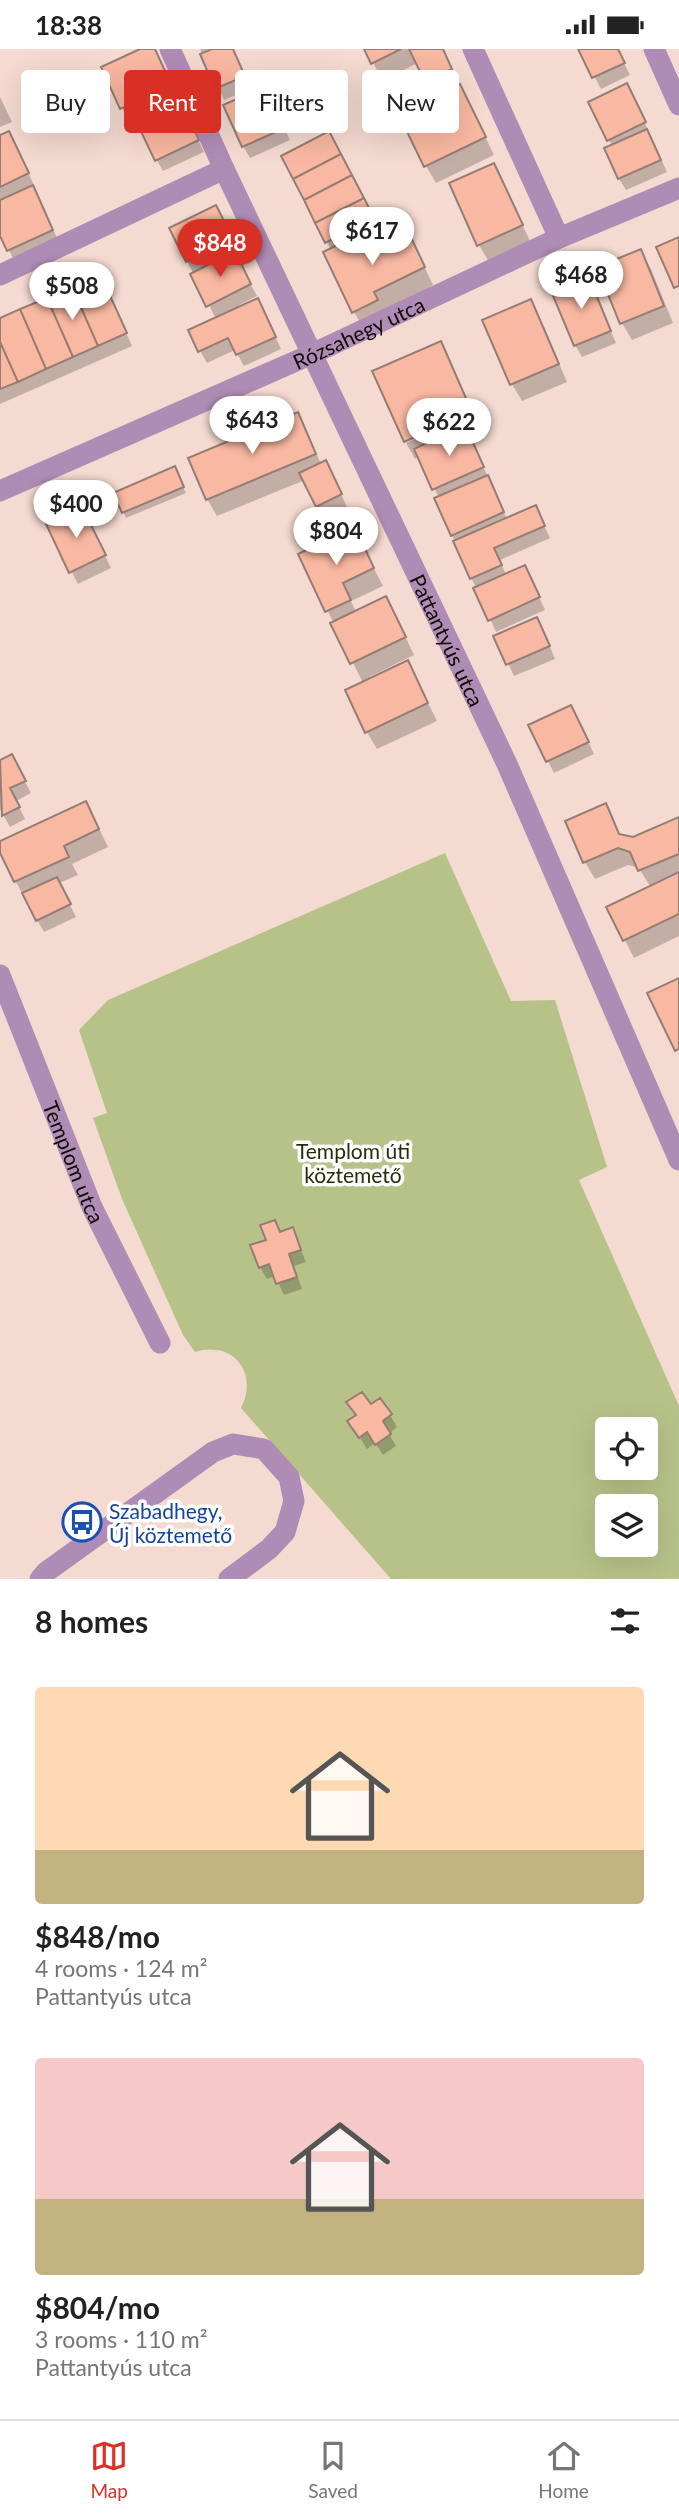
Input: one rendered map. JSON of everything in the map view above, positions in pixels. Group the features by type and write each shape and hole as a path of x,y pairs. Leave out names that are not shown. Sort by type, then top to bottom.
{"street":[{"name":"Pattantyús utca","path":"170,49 224,169 507,764 679,1160"},
{"path":"473,49 559,238"},
{"path":"654,49 679,105"},
{"path":"0,275 224,169"},
{"name":"Rózsahegy utca","path":"0,491 312,354 559,238 679,188"},
{"name":"Templom utca","path":"0,975 92,1207 160,1343"},
{"path":"40,1579 213,1452 233,1444 264,1449 289,1477 294,1501 285,1532 269,1549 229,1579"}],"green space":[{"name":"Templom úti köztemető","path":"445,853 511,1001 555,1000 607,1167 579,1180 679,1406 679,1579 391,1579 241,1408 247,1383 239,1362 221,1351 195,1352 183,1335 122,1199 93,1118 107,1113 79,1030 108,1000"}],"building":[{"path":"140,49 155,49 165,70 124,70 124,107 120,109 110,87 110,70 102,70 101,67"},
{"path":"212,49 233,49 242,70 235,70 235,80 221,86 221,70 207,70 200,54"},
{"path":"364,49 401,49 371,64"},
{"path":"409,49 443,49 452,69 450,70 419,70"},
{"path":"578,49 618,49 625,63 592,78"},
{"path":"627,83 646,122 607,141 588,102"},
{"path":"459,84 486,137 424,167 408,133 459,133"},
{"path":"235,100 235,132 223,105"},
{"path":"647,129 661,160 618,179 604,148"},
{"path":"9,131 29,173 0,187 0,135"},
{"path":"142,133 196,133 199,140 155,161"},
{"path":"236,133 274,133 242,147"},
{"path":"325,133 330,133 341,154 293,179 281,156"},
{"path":"341,154 352,175 304,200 293,179"},
{"path":"494,163 523,225 477,246 449,183"},
{"path":"352,175 364,198 315,223 304,200"},
{"path":"33,185 53,230 7,251 0,236 0,200"},
{"path":"364,198 374,218 325,243 315,223"},
{"path":"216,205 233,239 186,262 169,228"},
{"path":"408,231 425,267 374,292 378,300 352,313 323,252 360,234 367,250"},
{"path":"679,237 679,286 674,288 656,247"},
{"path":"641,249 664,306 620,324 597,267"},
{"path":"235,251 251,284 206,307 190,274"},
{"path":"588,275 611,331 574,346 551,291"},
{"path":"101,276 127,333 98,346 72,287"},
{"path":"72,287 98,346 73,357 47,298"},
{"path":"47,298 73,357 46,369 20,309"},
{"path":"258,298 276,337 236,355 228,338 198,352 188,330"},
{"path":"531,299 559,364 510,385 482,320"},
{"path":"20,309 46,369 18,382 0,342 0,318"},
{"path":"441,341 472,412 404,442 372,371"},
{"path":"0,342 18,382 0,389"},
{"path":"298,412 316,454 206,500 188,458"},
{"path":"465,425 484,467 432,490 414,449"},
{"path":"326,460 342,494 316,507 299,473"},
{"path":"175,466 184,487 122,513 113,493"},
{"path":"488,475 504,512 451,536 434,498"},
{"path":"536,505 545,526 494,548 502,565 470,579 453,541"},
{"path":"82,507 106,555 69,573 46,524"},
{"path":"355,527 374,568 343,583 351,600 325,612 298,554"},
{"path":"525,565 540,597 488,621 473,588"},
{"path":"386,596 406,637 350,664 330,623"},
{"path":"537,617 550,646 506,665 493,636"},
{"path":"408,660 428,703 365,733 345,690"},
{"path":"571,705 589,742 546,762 528,725"},
{"path":"12,754 26,781 10,788 20,807 2,816 0,760"},
{"path":"86,801 99,829 64,846 69,857 14,882 0,853 0,841"},
{"path":"606,803 619,834 633,837 679,817 679,854 638,871 630,852 618,848 583,863 565,821"},
{"path":"679,872 679,914 623,941 606,907"},
{"path":"57,877 71,904 36,921 22,893"},
{"path":"679,978 679,1049 675,1051 647,993"},
{"path":"275,1220 280,1232 293,1227 301,1250 289,1254 297,1277 276,1284 269,1264 259,1268 250,1245 266,1240 260,1225"},
{"path":"362,1392 371,1404 380,1398 392,1414 383,1421 391,1434 375,1445 367,1432 359,1438 347,1421 356,1415 346,1402"}],"place":[{"name":"Szabadhegy, Új köztemető","path":"82,1522"}]}
